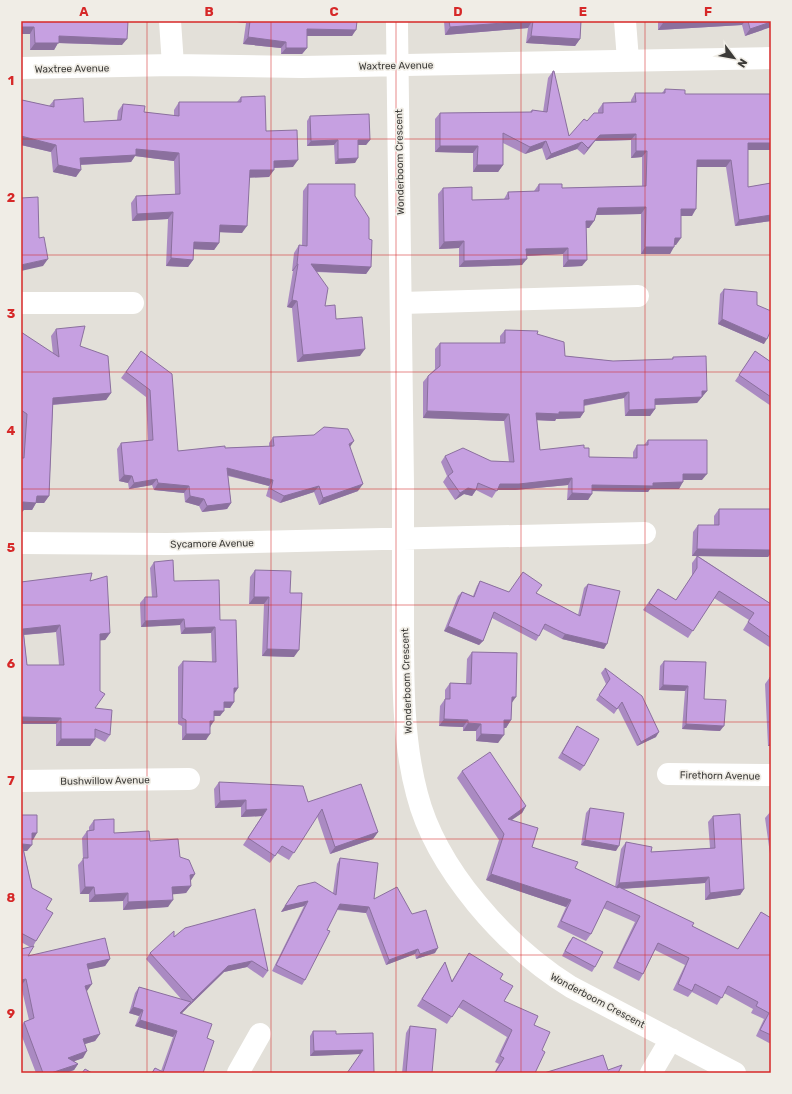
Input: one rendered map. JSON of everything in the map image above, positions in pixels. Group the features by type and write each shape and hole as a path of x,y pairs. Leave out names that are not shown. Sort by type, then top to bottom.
{"street":[{"path":"170,21 173,65"},
{"name":"Wonderboom Crescent","path":"397,21 402,303 403,661 406,728 417,795 433,835 456,879 518,948 547,973 571,988 735,1073"},
{"path":"625,21 628,60"},
{"name":"Waxtree Avenue","path":"21,68 173,65 302,67 771,58"},
{"path":"402,303 638,296"},
{"path":"21,303 133,303"},
{"path":"403,539 645,533"},
{"name":"Sycamore Avenue","path":"21,542 167,544 403,539"},
{"name":"Firethorn Avenue","path":"668,774 771,775"},
{"name":"Bushwillow Avenue","path":"21,782 189,780"},
{"path":"238,1073 260,1034"},
{"path":"651,1073 671,1039"}],"building":[{"path":"21,21 128,21 127,39 59,36 59,43 35,43 34,27 21,27"},
{"path":"250,21 357,21 356,30 307,29 307,48 286,48 286,42 248,37"},
{"path":"449,21 530,21 450,27"},
{"path":"533,21 581,21 580,39 531,36"},
{"path":"663,21 697,21 663,23"},
{"path":"748,21 771,21 771,22 750,29"},
{"path":"553,71 569,136 584,119 587,121 594,113 603,113 603,103 636,102 635,93 665,93 665,89 685,90 685,94 771,94 771,143 748,143 748,187 771,183 771,215 739,220 731,160 697,160 696,209 681,209 681,238 675,238 674,247 645,247 646,207 598,208 594,221 586,221 587,260 568,260 568,248 526,249 527,259 464,261 464,241 444,242 443,188 472,187 472,200 509,199 508,192 539,191 539,184 562,184 562,188 646,186 647,151 636,151 636,134 600,135 588,148 582,142 551,154 546,141 530,147 503,133 503,165 477,165 478,146 440,146 440,113 532,112 532,110 547,112"},
{"path":"265,96 266,131 297,130 298,160 274,161 274,170 250,170 247,226 220,225 219,243 194,242 193,260 171,258 173,212 137,214 136,196 180,194 179,153 136,149 136,155 80,158 81,170 58,165 56,145 21,136 22,100 54,107 54,100 83,98 84,122 121,120 123,104 145,106 144,112 179,116 179,102 241,102 241,97"},
{"path":"369,114 370,140 358,140 358,158 338,159 338,140 311,141 310,116"},
{"path":"308,184 355,184 355,196 369,218 369,239 372,240 371,267 311,264 328,288 325,306 335,305 336,319 362,317 365,349 303,355 297,301 292,300 298,264 299,245 307,246"},
{"path":"38,197 39,238 44,237 48,259 21,265 21,198"},
{"path":"724,289 757,292 757,305 771,311 771,330 767,339 722,319"},
{"path":"85,326 80,346 108,356 111,393 53,398 49,496 37,496 36,503 23,502 23,511 21,511 21,458 24,458 27,414 21,410 21,332 59,357 56,329"},
{"path":"505,330 538,331 537,334 564,342 565,356 613,361 673,359 673,357 706,356 707,391 702,391 702,397 655,399 655,409 629,410 629,392 584,400 584,412 559,412 559,414 536,413 540,450 584,445 584,448 589,448 589,457 637,458 637,445 648,445 648,440 707,440 707,474 683,474 683,482 653,483 653,486 592,485 592,494 572,493 572,478 519,484 500,484 497,491 478,483 476,490 468,488 460,493 448,476 453,472 445,456 463,448 491,461 514,462 509,414 427,411 428,376 440,366 440,343 505,343"},
{"path":"141,351 172,374 178,451 225,446 225,448 274,446 273,437 314,435 324,427 348,429 354,441 349,444 363,484 323,498 319,486 284,496 271,489 273,480 227,468 231,503 207,506 204,499 190,496 189,486 158,483 157,479 134,483 132,476 124,475 121,443 153,440 150,390 126,372"},
{"path":"755,351 771,362 771,397 739,375"},
{"path":"719,509 771,509 771,550 697,549 698,525 719,525"},
{"path":"697,556 771,604 771,638 748,622 754,613 719,591 693,631 649,603 658,589 676,600 697,568"},
{"path":"173,560 174,581 219,580 220,620 236,620 238,688 234,688 234,702 224,702 224,711 214,711 214,721 210,721 210,734 186,734 186,720 182,718 183,661 216,662 215,627 185,628 184,619 145,621 145,597 157,597 154,562"},
{"path":"255,570 291,571 290,593 302,593 299,650 267,649 269,597 254,597"},
{"path":"523,572 542,585 536,593 580,616 588,584 620,591 607,644 565,634 545,624 539,636 494,612 483,641 448,626 462,592 474,597 480,581 509,592"},
{"path":"92,573 90,581 107,576 110,633 100,634 100,691 105,694 95,708 112,710 110,735 95,729 95,739 61,739 61,718 21,717 21,582","holes":["60,625 64,665 27,665 23,629"]},
{"path":"472,652 517,653 516,697 512,697 511,720 504,720 504,735 481,734 481,724 468,723 468,720 444,719 445,699 450,699 450,683 471,684"},
{"path":"664,661 706,662 704,699 726,700 724,726 686,724 688,686 663,685"},
{"path":"605,668 642,696 659,732 641,742 622,702 617,709 599,695 610,679"},
{"path":"770,677 771,677 771,704"},
{"path":"577,726 599,739 584,766 562,753"},
{"path":"490,752 526,806 508,819 538,828 532,847 578,862 575,868 618,888 619,887 694,923 692,926 738,949 761,912 771,918 771,1035 760,1030 769,1013 756,1006 758,1002 728,986 722,998 695,984 692,991 678,984 689,958 658,943 643,974 617,962 640,916 607,901 591,934 561,921 571,900 491,874 504,834 462,771"},
{"path":"219,782 303,786 308,802 361,784 378,832 335,847 322,809 294,853 282,846 275,856 248,838 267,809 246,810 246,800 220,801"},
{"path":"590,808 624,813 619,846 585,840"},
{"path":"740,814 744,889 710,893 709,877 619,883 626,842 652,847 651,852 715,848 713,816"},
{"path":"21,815 37,815 37,833 32,833 32,845 22,844 32,888 52,899 46,909 53,913 36,941 21,933"},
{"path":"114,819 114,833 149,831 150,841 178,839 180,857 189,860 195,874 190,875 191,886 172,887 173,900 128,902 128,893 95,895 94,887 85,887 83,858 88,858 87,831 94,830 94,820"},
{"path":"340,858 378,863 374,899 397,887 412,914 426,910 438,948 420,954 418,949 389,960 369,907 340,904 327,930 330,931 305,980 276,965 308,901 285,906 298,886 315,882 336,895"},
{"path":"255,909 268,971 252,961 228,966 193,1000 150,953 174,931 174,937 185,928"},
{"path":"573,937 603,952 595,967 565,951"},
{"path":"105,938 110,959 87,964 92,984 85,986 100,1034 83,1039 87,1051 68,1058 78,1064 51,1073 43,1073 24,1022 34,1018 26,979 21,980 21,949 34,946 28,956"},
{"path":"469,953 503,974 500,979 513,986 504,1001 538,1016 534,1025 550,1032 542,1050 545,1052 535,1073 495,1073 504,1058 500,1056 512,1030 463,1000 452,1017 422,999 445,962 452,982"},
{"path":"139,987 191,1002 180,1013 212,1024 207,1038 214,1041 203,1073 152,1073 155,1068 163,1072 177,1031 140,1020 143,1010 133,1007"},
{"path":"410,1026 436,1029 432,1073 406,1073"},
{"path":"313,1031 336,1031 336,1034 373,1033 374,1072 347,1073 363,1050 314,1051"},
{"path":"603,1055 608,1070 622,1065 618,1073 544,1073"},
{"path":"85,1069 92,1073 82,1073"}]}
